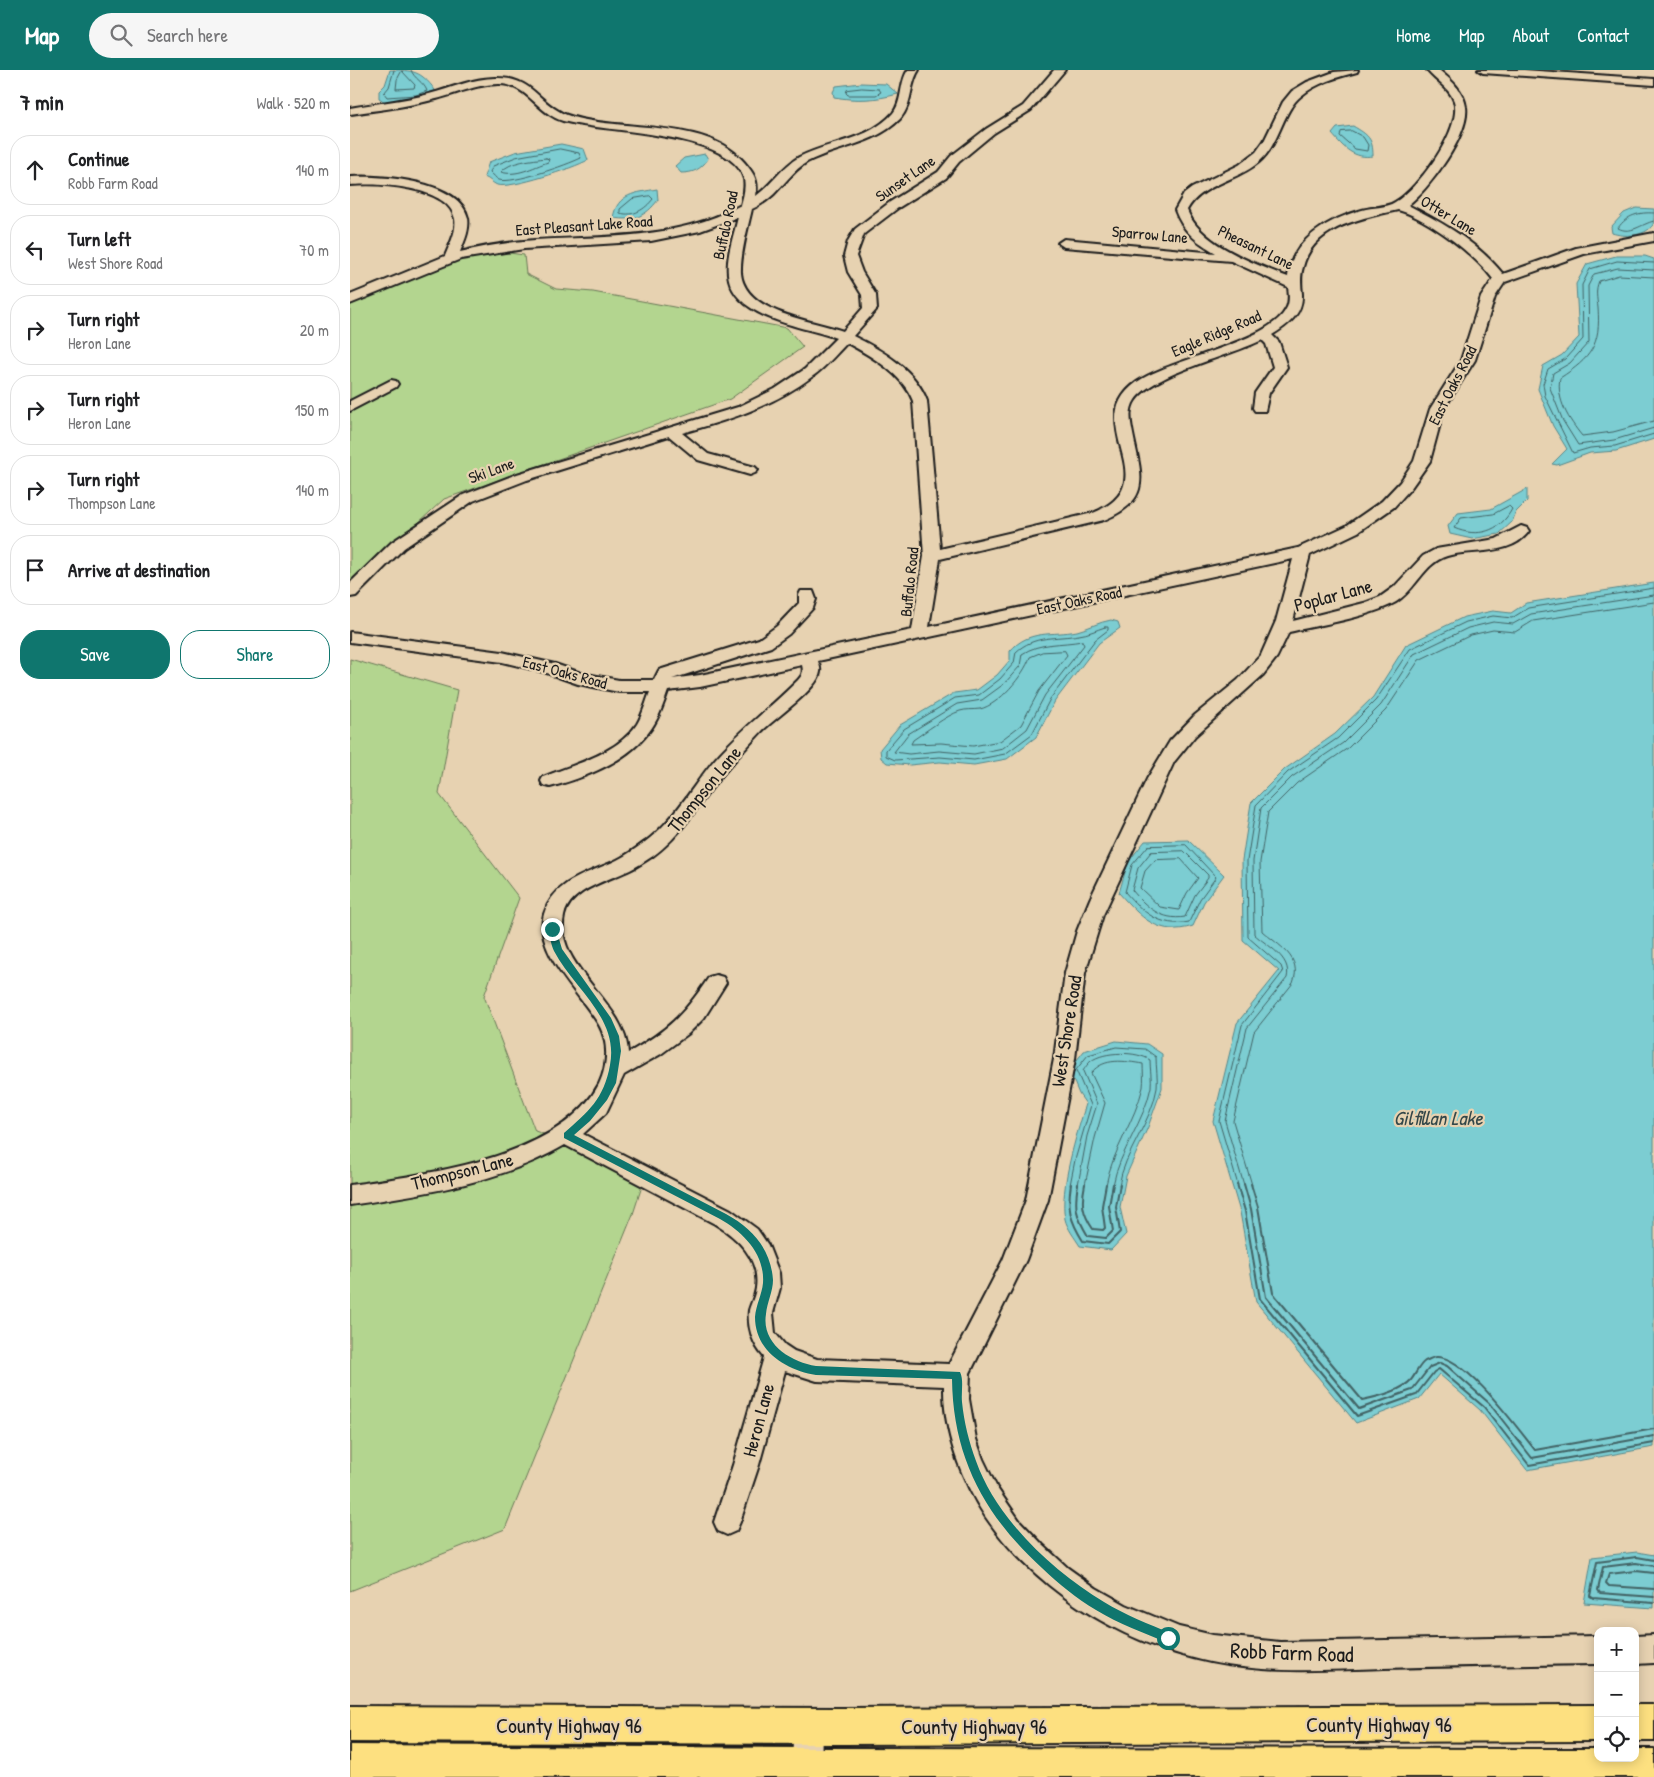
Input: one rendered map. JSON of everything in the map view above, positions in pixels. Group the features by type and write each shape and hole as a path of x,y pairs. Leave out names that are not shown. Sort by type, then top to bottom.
{"main road":[{"name":"County Highway 96","path":"350,1724 808,1726 1594,1723"},
{"path":"1639,1723 1654,1723"},
{"name":"County Highway 96","path":"350,1763 806,1771 1654,1767"}],"street":[{"name":"Sunset Lane","path":"845,337 870,309 869,296 855,272 850,256 854,241 859,232 894,205 942,175 955,159 990,131 1027,108 1060,70"},
{"name":"Pheasant Lane","path":"1295,285 1232,258 1213,247 1187,225 1180,214 1182,203 1192,194 1258,158 1267,147 1293,96 1320,81 1353,70"},
{"path":"1399,205 1438,163 1454,134 1460,115 1459,100 1455,93 1432,70"},
{"path":"1483,70 1653,84"},
{"name":"East Pleasant Lake Road","path":"350,300 450,258 482,250 518,245 631,240 668,235 710,224 747,206 768,193 787,171 803,160 848,145 883,127 903,106 907,94 908,72"},
{"name":"Buffalo Road","path":"350,111 421,100 480,82 498,81 518,84 528,89 543,107 565,118 686,137 722,148 736,157 749,175 752,190 734,264 735,280 739,288 753,302 774,315 845,337 898,371 915,388 920,400 932,556 920,634"},
{"path":"350,181 376,180 414,186 436,193 451,202 461,215 461,224 456,246 450,258"},
{"name":"Otter Lane","path":"1399,205 1453,233 1472,248 1500,279"},
{"name":"Eagle Ridge Road","path":"932,556 1098,517 1114,510 1129,497 1134,481 1122,415 1124,406 1134,391 1153,378 1277,327 1291,313 1297,298 1294,275 1299,257 1305,248 1321,233 1355,216 1399,205"},
{"path":"1500,279 1580,251 1654,237"},
{"name":"Sparrow Lane","path":"1064,242 1232,258"},
{"name":"East Oaks Road","path":"350,637 502,657 534,664 599,683 634,687 661,686 700,681 1302,552 1331,540 1371,517 1396,497 1415,473 1424,454 1437,409 1468,360 1488,297 1500,279"},
{"path":"1260,408 1262,393 1280,367 1272,342 1263,334"},
{"name":"Ski Lane","path":"350,592 398,545 468,498 522,477 729,415 780,392 810,372 845,337"},
{"path":"350,407 391,384"},
{"path":"671,431 703,457 750,470"},
{"name":"Poplar Lane","path":"1281,629 1383,602 1402,590 1418,568 1431,557 1452,550 1508,542 1519,536 1521,531"},
{"name":"West Shore Road","path":"956,1375 979,1326 1006,1278 1036,1204 1044,1171 1067,1042 1075,972 1092,914 1167,759 1188,732 1257,672 1275,645 1302,552"},
{"path":"550,781 610,756 634,739 646,723 665,674 752,648 776,636 807,604 807,595"},
{"name":"Thompson Lane","path":"350,1195 499,1166 546,1147 567,1136 587,1118 604,1097 612,1083 617,1051 615,1036 608,1020 558,950 552,929 553,916 575,887 645,852 678,822 728,756 779,705 806,682 812,670 809,658"},
{"path":"615,1070 652,1049 691,1020 716,983"},
{"path":"567,1136 738,1225 750,1236 760,1249 766,1265 768,1282 760,1316 762,1331 768,1343 777,1354 788,1362 803,1368 816,1370 956,1375"},
{"name":"Heron Lane","path":"727,1522 746,1464 777,1354"},
{"name":"Robb Farm Road","path":"956,1375 957,1403 963,1436 972,1464 984,1491 1001,1518 1021,1542 1066,1583 1099,1606 1130,1622 1168,1638 1208,1649 1257,1655 1594,1650"},
{"path":"1639,1650 1654,1649"},
{"path":"806,1771 808,1726"}],"green space":[{"path":"502,252 524,255 526,274 556,289 593,292 787,328 803,347 730,399 444,499 350,586 350,305 424,273 466,258"},
{"path":"350,659 457,690 439,794 519,898 484,996 535,1131 609,1157 643,1183 633,1214 505,1529 350,1591"}],"water":[{"path":"390,70 405,70 421,75 435,90 429,97 385,102 379,98 379,91 385,85"},
{"path":"861,83 886,84 898,94 866,99 834,97 833,92 836,86"},
{"path":"1353,126 1371,141 1373,156 1355,154 1345,148 1332,134 1337,128"},
{"path":"561,144 584,149 588,160 557,172 515,184 497,185 484,177 489,162 515,152"},
{"path":"705,154 708,159 700,168 693,171 681,173 675,166 684,158"},
{"path":"657,189 658,200 644,214 627,219 613,218 615,210 623,199 635,193"},
{"path":"1636,208 1654,209 1653,225 1644,232 1634,235 1612,233 1611,227 1624,213"},
{"path":"1616,256 1645,256 1654,259 1654,439 1616,451 1590,453 1557,465 1552,464 1567,449 1553,426 1538,389 1543,366 1562,355 1579,337 1576,284 1587,264"},
{"path":"1527,489 1527,501 1516,512 1512,522 1499,534 1472,539 1450,534 1448,526 1458,513 1491,509"},
{"name":"Gilfillan Lake","path":"1654,583 1654,1447 1527,1470 1480,1410 1439,1374 1419,1399 1356,1423 1256,1302 1240,1212 1213,1121 1237,1023 1279,971 1243,940 1242,860 1251,803 1285,769 1335,734 1373,697 1406,645 1464,617 1493,611 1511,613 1526,603"},
{"path":"1111,620 1118,622 1120,628 1099,643 1055,701 1036,737 1007,759 974,765 940,762 910,765 887,763 881,758 880,749 900,725 954,693 977,690 997,675 1010,660 1010,651 1025,639 1033,636 1077,631"},
{"path":"1188,840 1224,875 1204,902 1193,926 1181,929 1160,927 1143,917 1119,893 1128,862 1145,841"},
{"path":"1116,1041 1147,1044 1162,1054 1162,1088 1148,1127 1126,1176 1120,1207 1126,1234 1111,1250 1080,1246 1065,1219 1064,1192 1070,1161 1086,1104 1079,1094 1069,1070 1084,1051"},
{"path":"1637,1552 1654,1555 1654,1608 1584,1603 1592,1557"}],"route":[{"path":"552,929 558,950 608,1020 615,1036 617,1051 612,1083 604,1097 594,1111 567,1136 738,1225 750,1236 760,1249 766,1265 768,1290 762,1302 760,1316 762,1331 768,1343 777,1354 788,1362 803,1368 816,1370 956,1375 957,1403 963,1436 972,1464 984,1491 1001,1518 1040,1561 1066,1583 1099,1606 1168,1638"}]}
